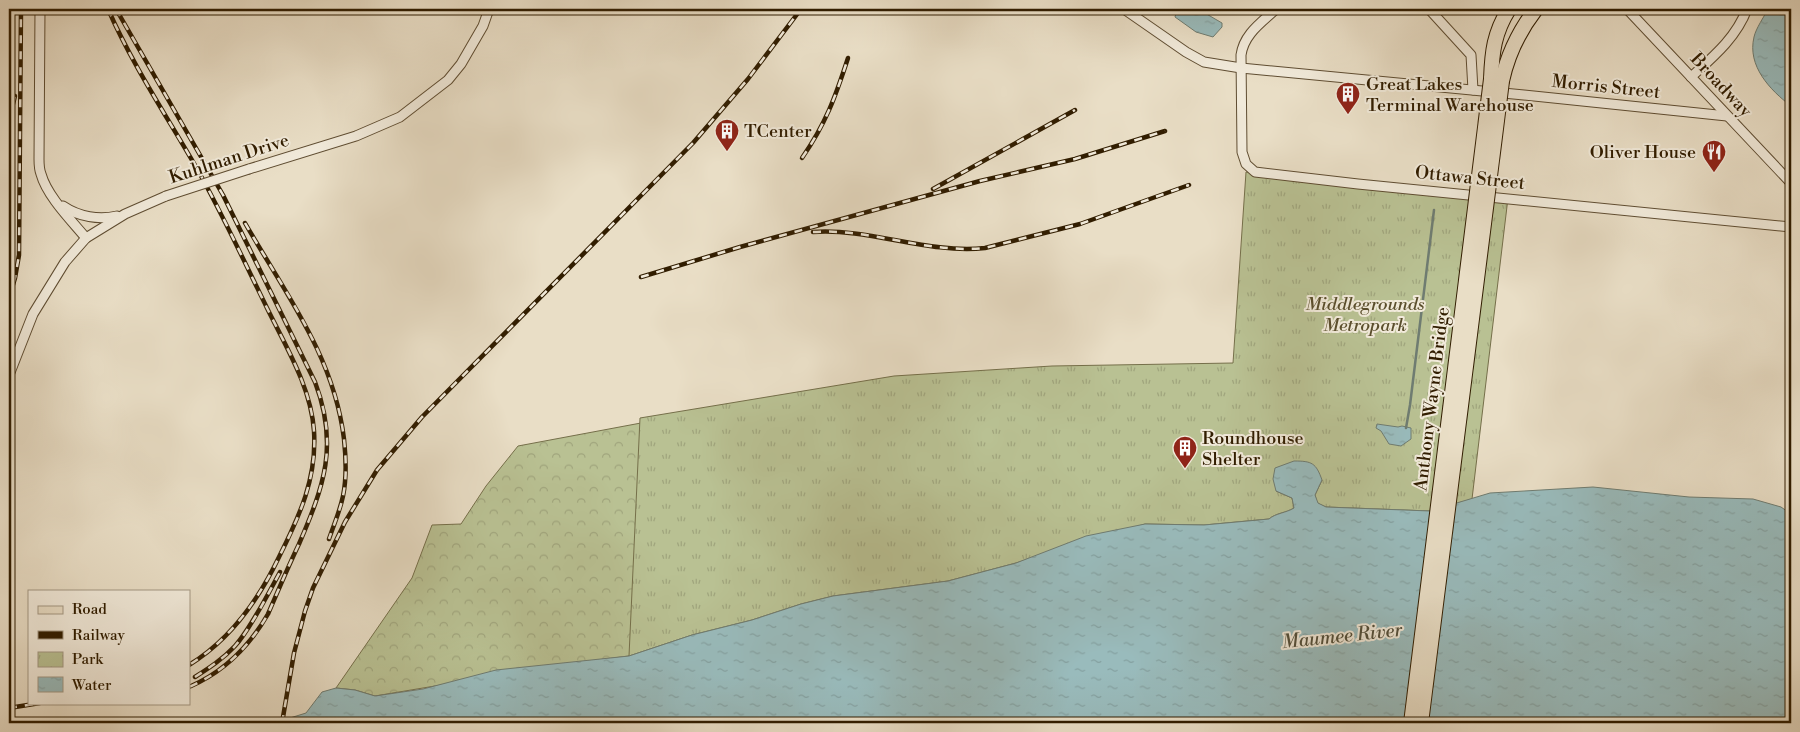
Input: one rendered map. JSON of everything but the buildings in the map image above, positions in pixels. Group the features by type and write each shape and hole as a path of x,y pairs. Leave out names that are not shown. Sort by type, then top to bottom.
{"main road":[{"path":"1496,80 1492,50 1495,38 1509,9"},
{"path":"1496,80 1507,61 1514,42 1536,9"},
{"name":"Anthony Wayne Bridge","path":"1411,723 1496,80"},
{"name":"Anthony Wayne Bridge","path":"1421,723 1498,100 1496,80"}],"street":[{"path":"40,9 40,174 45,186 86,238"},
{"name":"Kuhlman Drive","path":"9,375 33,314 64,262 86,238 125,214 166,196 356,136 400,117 448,80 461,64 483,26 489,9"},
{"name":"Morris Street","path":"1124,9 1186,52 1204,62 1241,68 1727,116"},
{"name":"Ottawa Street","path":"1276,9 1249,34 1242,44 1243,158 1250,169 1261,174 1791,226"},
{"path":"1429,9 1471,55 1473,90"},
{"name":"Broadway","path":"1627,9 1791,182"},
{"path":"1691,77 1735,33 1746,9"},
{"path":"54,198 65,208 86,216 109,218 125,214"}],"green space":[{"name":"Middlegrounds Metropark","path":"1246,172 1508,198 1472,499 1430,511 1326,507 1317,503 1315,495 1322,480 1276,491 1292,498 1294,508 1269,519 1204,525 1145,524 1016,563 948,581 833,596 801,604 752,620 692,635 629,656 640,418 894,376 1052,366 1233,363"},
{"path":"754,405 629,656 573,663 375,696 355,690 336,688 412,578 432,525 461,524 486,486 518,446 673,417"}],"water":[{"path":"1188,9 1198,9 1222,23 1222,27 1213,37 1196,32 1175,17 1176,13"},
{"path":"1768,9 1791,9 1791,106 1768,85 1754,58 1754,37"},
{"path":"1377,424 1411,428 1411,439 1401,446 1389,444 1381,431 1376,428"},
{"name":"Maumee River","path":"1294,461 1312,464 1318,470 1322,480 1315,495 1318,503 1326,507 1430,511 1490,493 1593,487 1689,497 1753,499 1781,507 1791,514 1791,723 289,723 290,718 306,713 322,692 336,688 355,690 375,696 423,689 496,670 629,656 692,635 752,620 833,596 948,581 1016,563 1086,536 1145,524 1204,525 1269,519 1294,508 1292,498 1276,491 1273,479 1275,468"}],"waterway":[{"path":"1406,428 1434,210"}],"railway":[{"path":"9,298 19,255 21,9"},
{"path":"108,9 138,69 215,202 289,352 303,383 312,415 314,431 313,465 306,496 294,526 271,573 253,603 218,643 190,664"},
{"path":"116,9 223,195 315,382 326,426 327,446 321,484 308,523 268,614 244,648 213,674 190,687"},
{"path":"282,723 294,653 313,588 345,522 377,470 422,417 693,143 748,79 801,9"},
{"path":"802,158 829,110 848,58"},
{"path":"9,120 15,96"},
{"path":"933,189 1075,110"},
{"path":"641,277 740,247 980,181 1075,159 1165,131"},
{"path":"813,232 856,234 941,247 985,248 1080,224 1189,185"},
{"path":"245,223 306,326 330,380 339,409 345,446 345,482 340,507 329,539"},
{"path":"195,677 226,655 241,639 280,572"},
{"path":"9,708 34,704"}],"place":[{"name":"Great Lakes Terminal Warehouse","path":"1348,115"},
{"name":"TCenter","path":"727,152"},
{"name":"Oliver House","path":"1714,173"},
{"name":"Roundhouse Shelter","path":"1185,469"}]}
